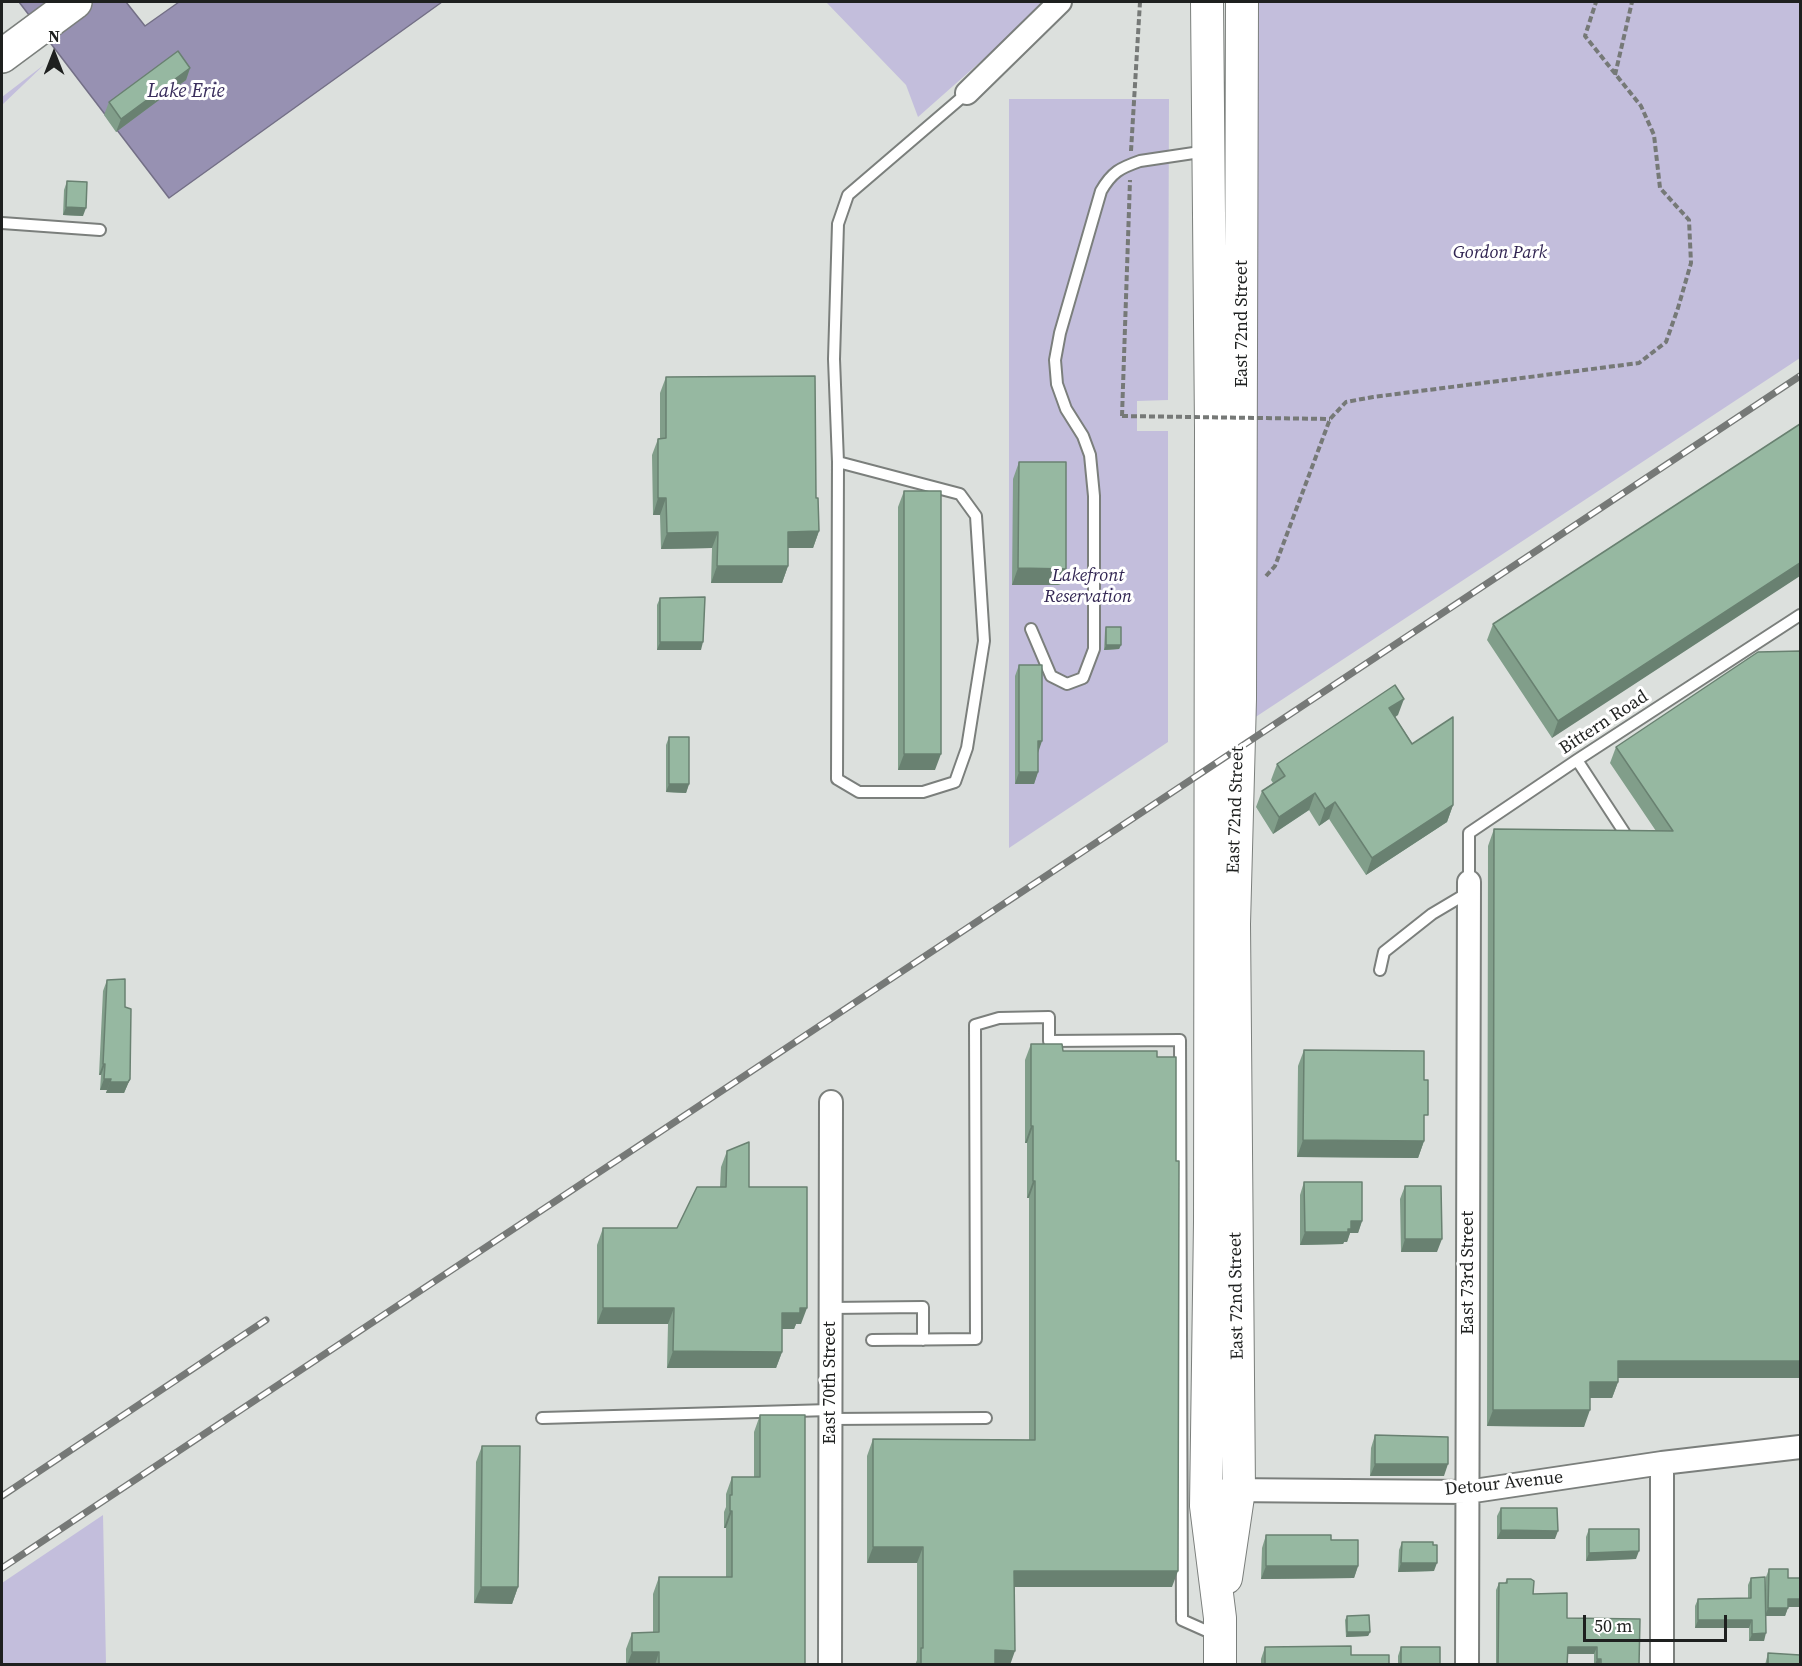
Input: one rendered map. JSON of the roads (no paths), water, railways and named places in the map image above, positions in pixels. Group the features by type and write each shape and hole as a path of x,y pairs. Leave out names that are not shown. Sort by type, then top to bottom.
{"highway":[{"path":"2,56 75,2"}],"main road":[{"name":"East 72nd Street","path":"1207,2 1210,151 1210,1222 1206,1506 1220,1640"},
{"name":"East 72nd Street","path":"1220,1640 1239,1490 1234,914 1240,699 1242,2"},
{"path":"1210,151 1243,153"}],"street":[{"path":"967,93 1060,2"},
{"name":"East 73rd Street","path":"1467,1665 1469,887"},
{"name":"East 70th Street","path":"830,1665 831,1102"},
{"name":"Detour Avenue","path":"1206,1490 1467,1492 1662,1463 1800,1447"},
{"path":"1662,1463 1662,1665"}],"lane":[{"path":"837,462 960,494 976,516 984,641 967,748 955,782 923,792 859,792 837,779 837,462 834,348 838,224 848,195 967,93"},
{"path":"1031,629 1051,676 1067,684 1083,678 1094,649 1093,486 1090,455 1083,436 1066,409 1057,384 1055,360 1060,333 1101,191 1110,176 1122,167 1140,161 1210,151"},
{"path":"2,224 100,230"},
{"name":"Bittern Road","path":"1469,887 1469,833 1800,615"},
{"path":"1577,760 1624,832"},
{"path":"1380,970 1384,952 1469,887"},
{"path":"872,1340 976,1339 975,1025 999,1018 1049,1017 1049,1041 1180,1040 1182,1620 1220,1640"},
{"path":"830,1308 923,1307 922,1340"},
{"path":"542,1418 830,1414 986,1418"}],"water":[{"name":"Lake Erie","path":"19,2 126,2 145,26 179,2 442,2 169,198"}],"railway":[{"path":"2,1568 1800,376"},
{"path":"2,1496 266,1320"}],"park label":[{"name":"Gordon Park","path":"1500,253"},
{"name":"Lakefront Reservation","path":"1088,586"}]}
